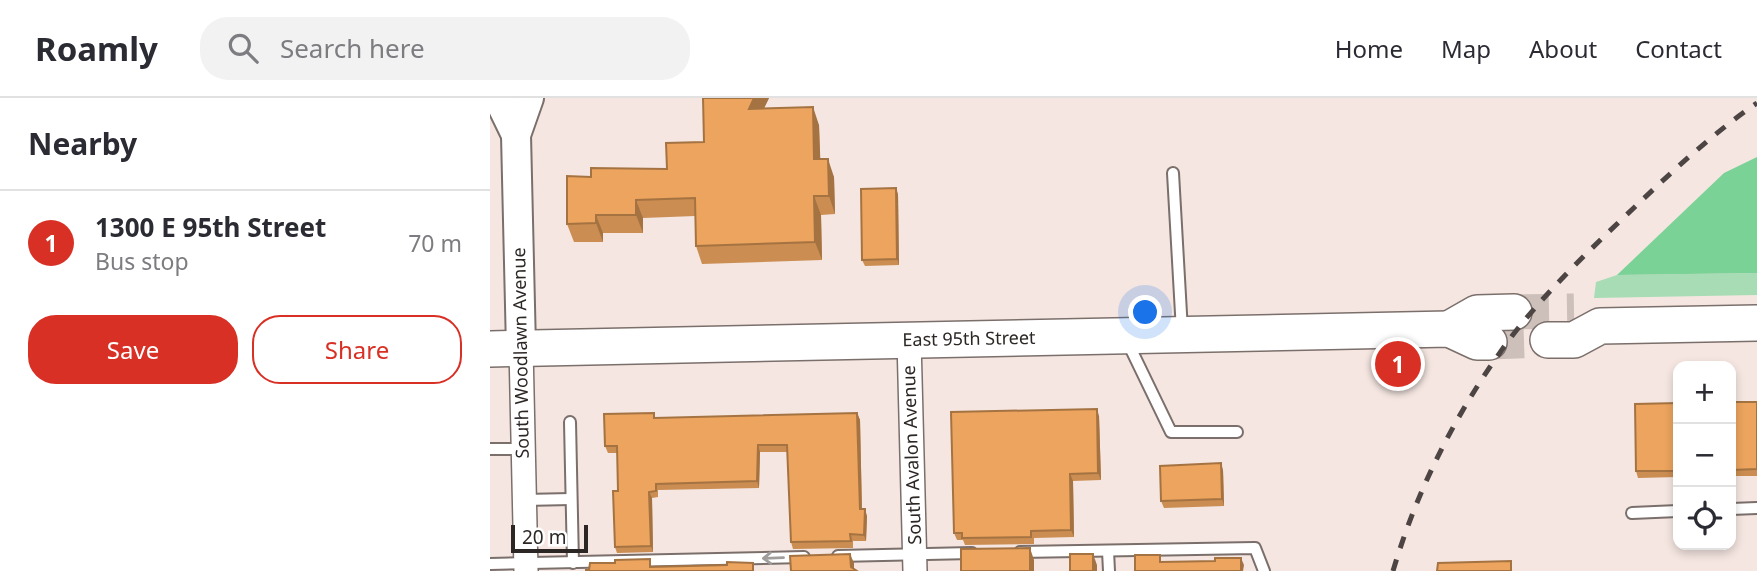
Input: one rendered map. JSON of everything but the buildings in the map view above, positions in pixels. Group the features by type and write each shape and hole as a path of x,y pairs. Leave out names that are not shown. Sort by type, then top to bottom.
{"main road":[{"name":"East 95th Street","path":"1449,329 1477,313 1514,312"},
{"path":"1548,340 1574,340 1587,319 1757,323"},
{"name":"East 95th Street","path":"505,349 1449,329 1477,342 1489,342"}],"street":[{"name":"South Woodlawn Avenue","path":"500,98 516,135"},
{"name":"South Woodlawn Avenue","path":"526,567 523,449 505,349 516,135 529,98"},
{"name":"South Avalon Avenue","path":"909,340 915,562"}],"lane":[{"path":"1173,173 1182,334"},
{"path":"1124,336 1171,432 1237,432"},
{"path":"570,422 573,563"},
{"path":"490,449 523,449"},
{"path":"524,500 571,499"},
{"path":"1736,509 1757,508"},
{"path":"1632,513 1673,511"},
{"path":"1015,552 1255,548 1264,571"},
{"path":"1108,551 1109,571"},
{"path":"824,556 915,562 988,553"},
{"path":"490,564 526,567 573,563 718,565 811,557"}],"green space":[{"path":"1757,157 1757,273 1617,275 1724,173"},
{"path":"1757,273 1757,295 1594,298 1596,282 1617,275"}],"tunnel":[{"path":"1514,312 1574,311"},
{"path":"1489,342 1548,340"}],"railway":[{"path":"1393,571 1415,508 1442,448 1475,391 1512,336 1557,284 1640,202 1711,138 1757,103"}],"place":[{"name":"1300 E 95th Street","path":"1398,364"}]}
